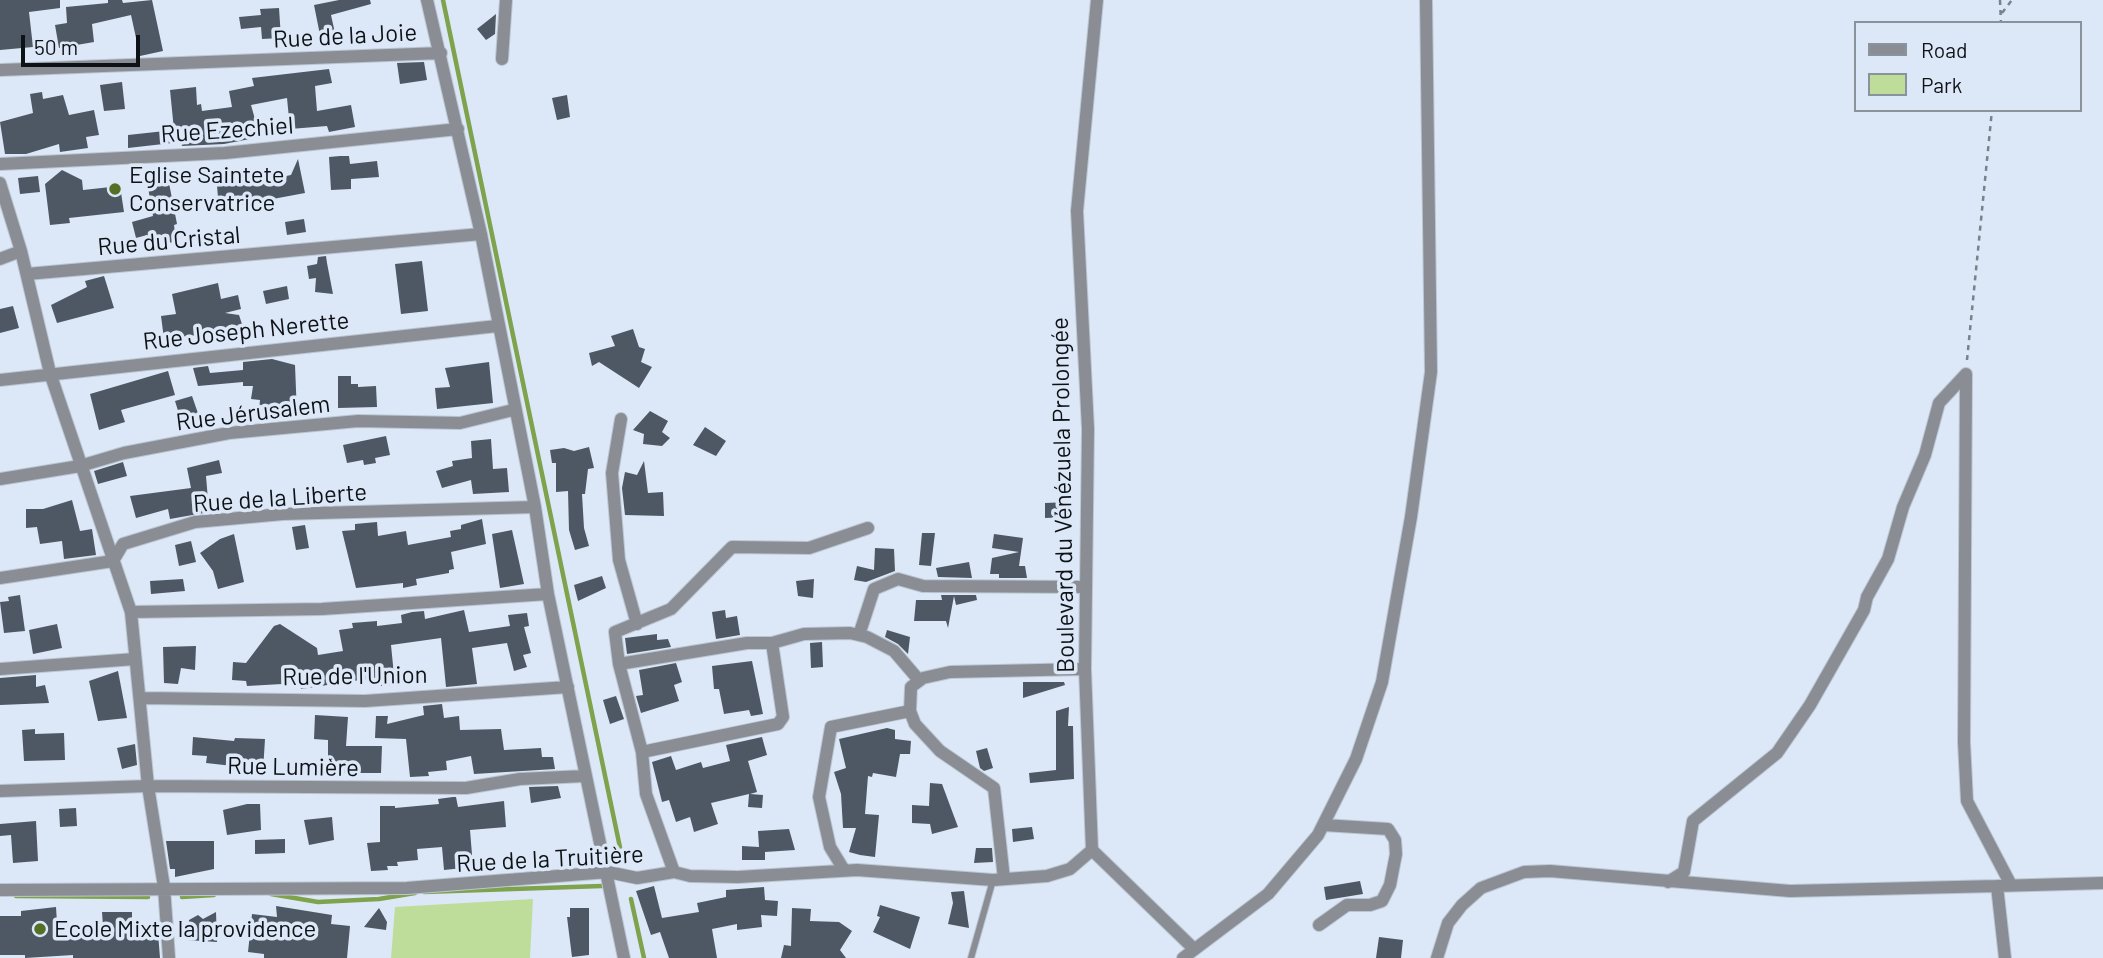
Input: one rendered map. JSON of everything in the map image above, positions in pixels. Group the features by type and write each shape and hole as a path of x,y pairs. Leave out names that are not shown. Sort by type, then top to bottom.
{"street":[{"path":"427,0 481,234 513,410 535,507 548,594 624,958"},
{"path":"502,59 506,0"},
{"name":"Boulevard du Vénézuela Prolongée","path":"1092,850 1085,669 1088,429 1077,211 1097,0"},
{"path":"1183,958 1268,894 1323,825 1356,759 1382,682 1420,464 1431,372 1426,0"},
{"name":"Rue de la Joie","path":"0,70 441,53"},
{"name":"Rue Ezechiel","path":"0,164 225,153 457,129"},
{"path":"0,183 21,251 50,373 131,612 142,698 148,786 164,887 169,958"},
{"name":"Rue du Cristal","path":"27,274 481,234"},
{"path":"0,259 21,251"},
{"name":"Rue Joseph Nerette","path":"0,380 497,326"},
{"path":"1668,882 1684,872 1693,821 1777,753 1810,705 1864,610 1867,597 1888,559 1903,507 1925,455 1939,403 1966,374"},
{"path":"1966,374 1966,801 2011,885"},
{"name":"Rue Jérusalem","path":"0,479 80,467 124,453 229,433 358,421 460,423 513,410"},
{"path":"621,419 612,474 619,560 637,624"},
{"name":"Rue de la Liberte","path":"113,561 123,544 195,522 283,514 535,507"},
{"path":"674,872 646,794 642,752 619,664 615,632 671,609 732,547 809,548 868,528"},
{"path":"0,578 113,561"},
{"path":"859,635 874,589 898,579 923,586 1086,587"},
{"path":"131,612 322,609 548,594"},
{"path":"619,664 747,643 772,643 804,634 859,635 894,651 918,680"},
{"path":"642,752 778,724 783,717 772,643"},
{"path":"0,669 135,659"},
{"path":"998,880 994,788 940,751 915,724 910,711 911,687 918,680 950,672 1085,669"},
{"name":"Rue de l'Union","path":"142,698 365,701 568,687"},
{"path":"844,870 830,846 819,797 831,727 910,711"},
{"name":"Rue Lumière","path":"0,791 148,786 466,788 520,779 585,776"},
{"path":"1319,925 1347,905 1370,905 1382,901 1390,885 1396,854 1395,840 1388,829 1323,825"},
{"path":"1092,850 1193,948"},
{"name":"Rue de la Truitière","path":"0,890 164,887 407,888 608,872 637,878 674,872 690,876 738,877 844,870 998,880 1047,876 1070,869 1092,850"},
{"path":"1437,958 1448,923 1462,905 1481,888 1501,878 1524,872 1550,871 1790,891 2103,883"},
{"path":"1997,886 2005,958"}],"lane":[{"path":"971,958 998,880"}],"path":[{"path":"2000,0 2001,21"},
{"path":"2002,13 2012,0"},
{"path":"1966,374 1992,112"}],"green space":[{"path":"533,899 530,958 391,958 395,907"}],"building":[{"path":"0,0 60,0 60,8 29,12 33,47 0,50"},
{"path":"108,0 122,0 123,3 152,0 163,51 140,56 131,15 92,24 94,42 59,48 55,25 67,23 66,7 108,3"},
{"path":"339,0 370,0 371,4 331,15 337,42 322,45 314,5"},
{"path":"279,8 281,38 262,39 261,27 241,29 239,17 261,15 260,9"},
{"path":"496,14 495,34 486,40 477,29"},
{"path":"424,62 427,80 400,84 397,63"},
{"path":"329,69 332,83 315,86 317,111 351,105 355,127 329,132 327,126 290,129 287,98 251,105 260,137 224,144 182,146 181,142 128,148 128,135 174,130 170,90 196,87 197,105 201,104 202,111 232,107 229,91 254,86 252,78"},
{"path":"122,82 125,109 104,111 100,85"},
{"path":"42,92 43,99 63,95 69,115 94,110 99,135 86,137 88,148 60,152 59,144 26,154 5,154 0,122 33,113 30,94"},
{"path":"567,95 570,117 557,120 552,98"},
{"path":"349,156 350,164 377,161 379,177 351,179 351,189 331,190 329,157"},
{"path":"298,159 305,193 219,209 216,174 231,173 231,177 270,170 271,179 291,175"},
{"path":"62,170 82,180 83,190 120,186 124,212 69,218 70,223 50,225 45,184"},
{"path":"38,176 40,192 20,194 18,178"},
{"path":"168,178 177,224 174,225 176,242 148,245 147,235 136,238 132,222 153,216 147,182"},
{"path":"304,219 306,232 287,235 285,222"},
{"path":"326,256 333,294 315,292 316,278 309,279 307,266 317,264 318,257"},
{"path":"422,261 428,311 401,314 395,264"},
{"path":"104,276 114,308 57,323 51,305 87,287 85,281"},
{"path":"218,283 221,299 238,295 241,309 225,313 239,315 244,330 198,338 198,335 164,339 161,316 176,314 172,294"},
{"path":"287,286 289,299 266,304 263,291"},
{"path":"13,306 19,328 0,333 0,309"},
{"path":"633,329 639,347 645,349 641,362 652,367 639,388 599,362 592,366 589,353 615,346 611,336"},
{"path":"272,359 295,365 297,415 280,415 280,411 259,410 260,400 251,399 253,386 243,386 243,382 198,386 193,368 208,366 210,373 243,370 243,362"},
{"path":"489,362 493,403 437,409 435,388 450,387 445,368"},
{"path":"168,371 175,395 121,410 125,422 99,430 90,394"},
{"path":"338,376 351,376 351,384 358,384 358,387 376,386 377,407 338,408"},
{"path":"192,396 201,422 183,427 175,401"},
{"path":"650,411 668,421 662,432 670,438 662,446 643,444 644,434 633,430"},
{"path":"705,427 726,441 716,456 693,445"},
{"path":"386,436 390,455 375,458 376,463 364,465 363,460 347,463 343,445"},
{"path":"491,439 493,469 507,468 509,492 473,494 471,480 442,488 436,471 453,466 452,461 472,458 471,441"},
{"path":"589,447 594,468 588,469 585,494 582,494 584,528 589,546 575,550 569,530 568,491 556,492 556,463 552,463 550,450 564,448 574,451"},
{"path":"219,460 222,473 206,476 209,512 170,519 168,509 136,518 130,496 191,488 187,468"},
{"path":"644,461 648,493 663,492 664,516 625,515 622,488 625,472 637,475"},
{"path":"123,462 127,476 98,484 94,471"},
{"path":"72,500 80,531 92,529 96,555 64,559 62,541 40,544 37,527 26,528 26,509 43,509"},
{"path":"1069,502 1070,517 1045,518 1045,503"},
{"path":"482,519 486,544 451,552 454,569 449,570 449,573 416,579 417,585 403,588 403,583 356,588 342,531 355,530 355,524 377,522 378,536 406,531 408,545 451,537 450,531"},
{"path":"305,525 309,548 296,550 292,527"},
{"path":"512,530 524,584 500,588 492,534"},
{"path":"922,533 935,533 931,566 919,565"},
{"path":"234,534 244,582 218,589 213,571 200,553 220,539"},
{"path":"994,534 1023,538 1019,566 1025,566 1027,578 999,578 999,574 990,574 992,558 1019,552 992,548"},
{"path":"191,541 196,562 179,566 175,545"},
{"path":"875,548 894,549 895,571 866,582 854,580 857,566 874,570"},
{"path":"969,562 972,578 938,577 936,568"},
{"path":"602,576 606,588 578,601 574,585"},
{"path":"183,579 185,591 151,594 150,581"},
{"path":"814,579 813,598 798,596 796,581"},
{"path":"20,595 25,631 4,633 0,602"},
{"path":"941,595 976,595 977,600 956,605 954,596 948,628 946,621 914,621 916,600 942,600"},
{"path":"464,610 469,632 510,626 508,615 527,613 529,626 524,627 531,653 523,655 527,667 514,671 507,643 472,648 477,684 446,687 441,638 391,645 395,685 381,686 380,677 301,689 300,683 247,686 246,681 232,680 233,662 246,663 274,626 280,624 317,648 318,655 343,651 339,630 353,628 352,623 377,621 377,626 402,623 401,615 412,612 424,611 425,619"},
{"path":"725,610 726,618 737,616 740,635 716,639 712,612"},
{"path":"57,624 62,648 33,654 29,630"},
{"path":"887,630 910,637 908,654 885,637"},
{"path":"657,634 657,640 668,639 671,647 627,654 625,638"},
{"path":"822,642 823,667 811,668 810,643"},
{"path":"196,646 195,670 181,668 178,684 164,683 163,647"},
{"path":"752,661 763,714 751,716 749,710 724,714 719,689 714,689 712,666"},
{"path":"676,663 682,682 674,685 679,701 641,713 636,696 643,695 639,670"},
{"path":"118,671 127,718 98,721 89,681"},
{"path":"36,675 36,687 45,685 49,703 0,705 0,678"},
{"path":"1023,682 1064,682 1065,685 1023,698"},
{"path":"616,696 624,719 610,724 603,700"},
{"path":"442,704 444,718 459,716 460,730 501,729 504,750 541,748 542,757 553,757 555,769 474,774 471,756 446,761 447,770 428,772 429,776 410,777 406,739 375,738 376,716 388,716 387,724 424,715 423,706"},
{"path":"1069,707 1068,726 1073,726 1074,779 1030,783 1029,773 1056,770 1056,711"},
{"path":"315,715 348,717 346,746 382,746 381,773 343,773 343,778 328,777 328,740 314,739"},
{"path":"887,728 895,730 895,739 911,741 910,754 900,754 896,777 873,773 872,777 868,776 865,814 879,815 875,857 860,855 849,852 856,828 843,828 841,794 834,772 846,768 839,739"},
{"path":"35,729 35,734 64,733 65,760 24,761 22,730"},
{"path":"193,737 234,741 235,738 265,739 263,771 233,770 233,766 206,763 207,756 192,755"},
{"path":"762,737 767,755 748,761 757,792 750,794 763,795 762,808 748,807 749,794 711,803 718,824 694,832 690,817 676,822 669,800 662,802 652,762 671,756 676,770 701,762 703,768 730,761 726,745"},
{"path":"135,744 137,765 122,769 117,748"},
{"path":"987,748 993,768 984,771 980,768 976,751"},
{"path":"930,783 942,784 958,827 932,834 930,824 912,823 912,805 929,806"},
{"path":"558,786 561,798 531,803 529,787"},
{"path":"456,797 458,807 504,801 506,827 470,830 473,867 444,870 442,847 417,849 418,860 397,862 398,866 387,866 388,870 371,871 367,843 380,842 380,806 395,808 439,804 438,799"},
{"path":"260,804 261,830 227,835 223,810"},
{"path":"76,808 77,826 60,827 59,809"},
{"path":"332,817 334,840 309,845 304,820"},
{"path":"36,821 38,861 13,863 11,835 0,836 0,824"},
{"path":"1032,827 1034,839 1013,842 1012,829"},
{"path":"789,829 795,850 765,852 765,860 742,860 742,846 759,847 758,831"},
{"path":"285,839 285,853 255,854 255,840"},
{"path":"166,841 214,841 214,869 175,877 175,869 170,869"},
{"path":"976,848 992,848 993,862 974,863"},
{"path":"1360,881 1363,894 1326,900 1324,887"},
{"path":"654,886 662,918 699,912 697,903 726,897 726,890 764,887 765,900 778,901 777,916 761,915 762,927 737,930 737,924 712,929 717,958 669,958 660,932 651,935 636,891"},
{"path":"964,891 969,928 948,924 953,903 951,892"},
{"path":"880,905 920,917 910,949 873,932 880,917 877,916"},
{"path":"276,906 332,915 331,924 350,926 347,958 264,958 264,954 248,952 252,914 277,917"},
{"path":"56,907 57,923 70,922 70,925 103,926 102,912 132,912 132,934 158,933 160,958 73,958 73,955 25,958 25,955 0,955 0,916 21,916 21,911"},
{"path":"379,908 387,922 386,930 364,927"},
{"path":"570,908 589,908 589,955 572,957 567,917 570,917"},
{"path":"792,908 811,909 810,921 839,922 852,931 840,950 846,958 781,958 784,945 791,946"},
{"path":"216,912 217,942 187,940 189,920 198,915 203,919"},
{"path":"1379,937 1403,940 1401,958 1376,958"}],"waterway":[{"path":"443,0 622,857"},
{"path":"424,892 602,886"},
{"path":"271,894 318,902 379,899 415,893"},
{"path":"182,897 214,895"},
{"path":"16,896 148,897"},
{"path":"631,899 644,958"}],"place":[{"name":"Eglise Saintete Conservatrice","path":"115,189"},
{"name":"Ecole Mixte la providence","path":"40,929"}]}
